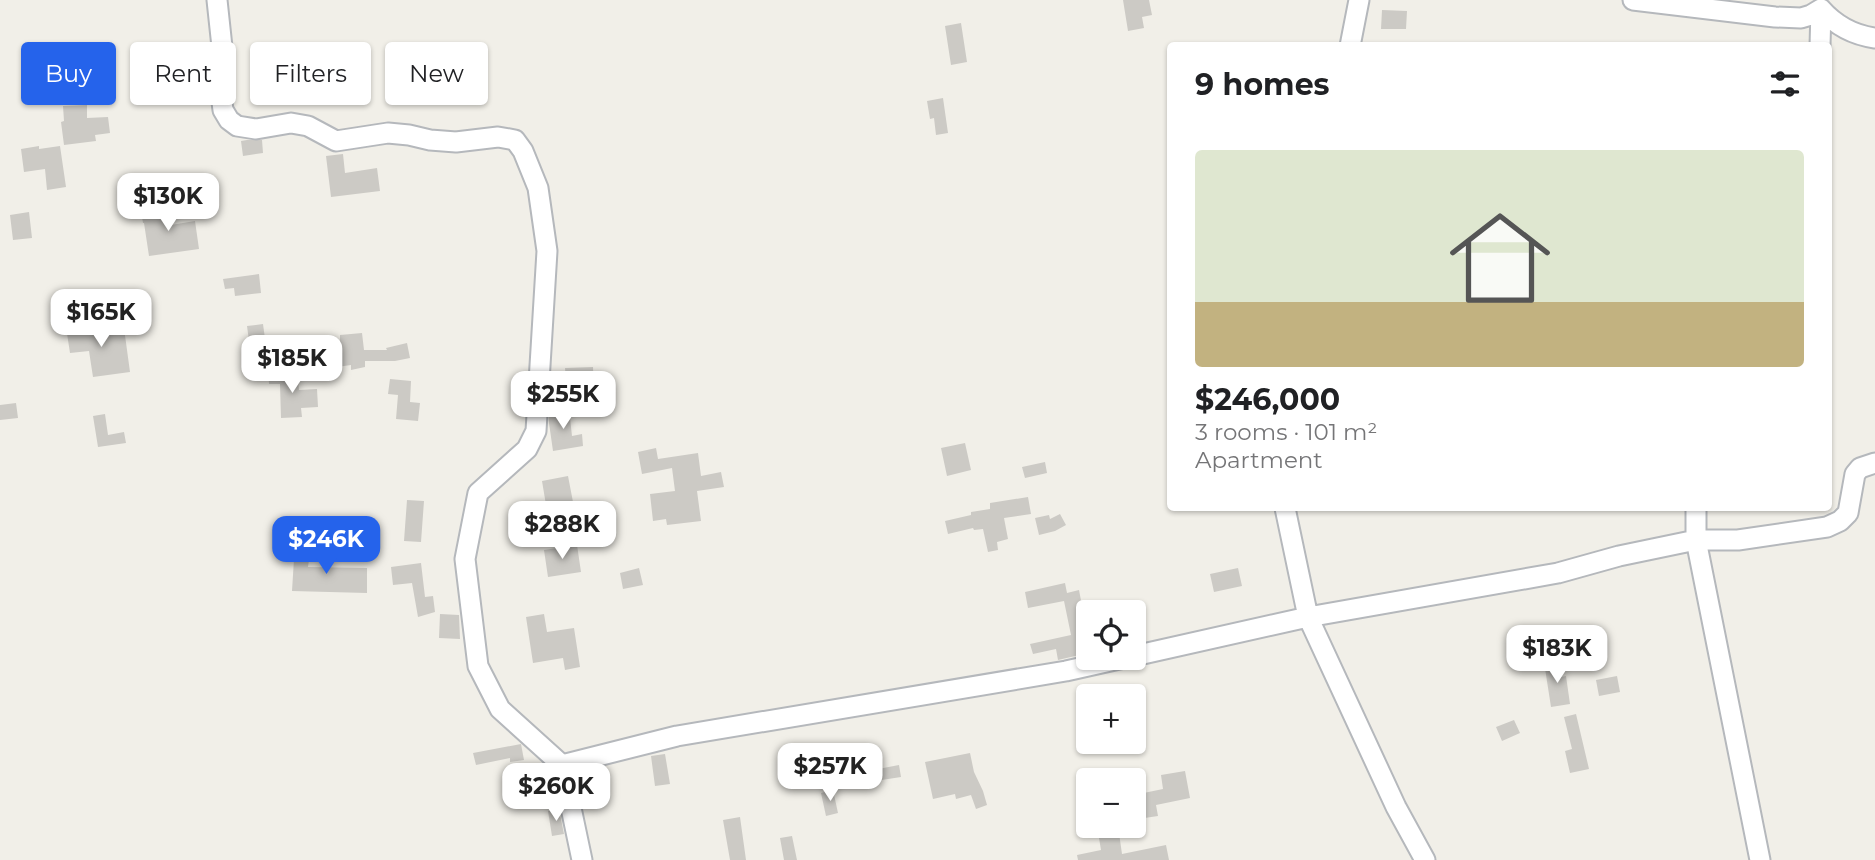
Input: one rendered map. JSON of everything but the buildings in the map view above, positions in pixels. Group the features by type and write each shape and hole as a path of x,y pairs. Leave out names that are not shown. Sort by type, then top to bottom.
{"street":[{"path":"217,0 222,47 220,74 223,110 237,126 256,129 291,123 308,126 336,141 388,133 456,142 498,136 515,140 523,151 538,188 547,251 536,431 527,449 478,493 465,559 478,666 500,709 562,765 582,860"},
{"path":"1351,42 1359,0"},
{"path":"1633,0 1775,17 1801,18 1821,9"},
{"path":"1821,9 1830,20 1842,28 1860,36 1875,38"},
{"path":"1820,42 1821,9"},
{"path":"1146,653 1308,617 1558,573 1619,556 1696,540 1738,540 1826,527 1840,521 1848,513 1855,474 1860,467 1875,463"},
{"path":"1285,511 1308,617 1396,807 1425,860"},
{"path":"1696,511 1696,540 1760,860"},
{"path":"562,765 677,736 1076,668"}]}
